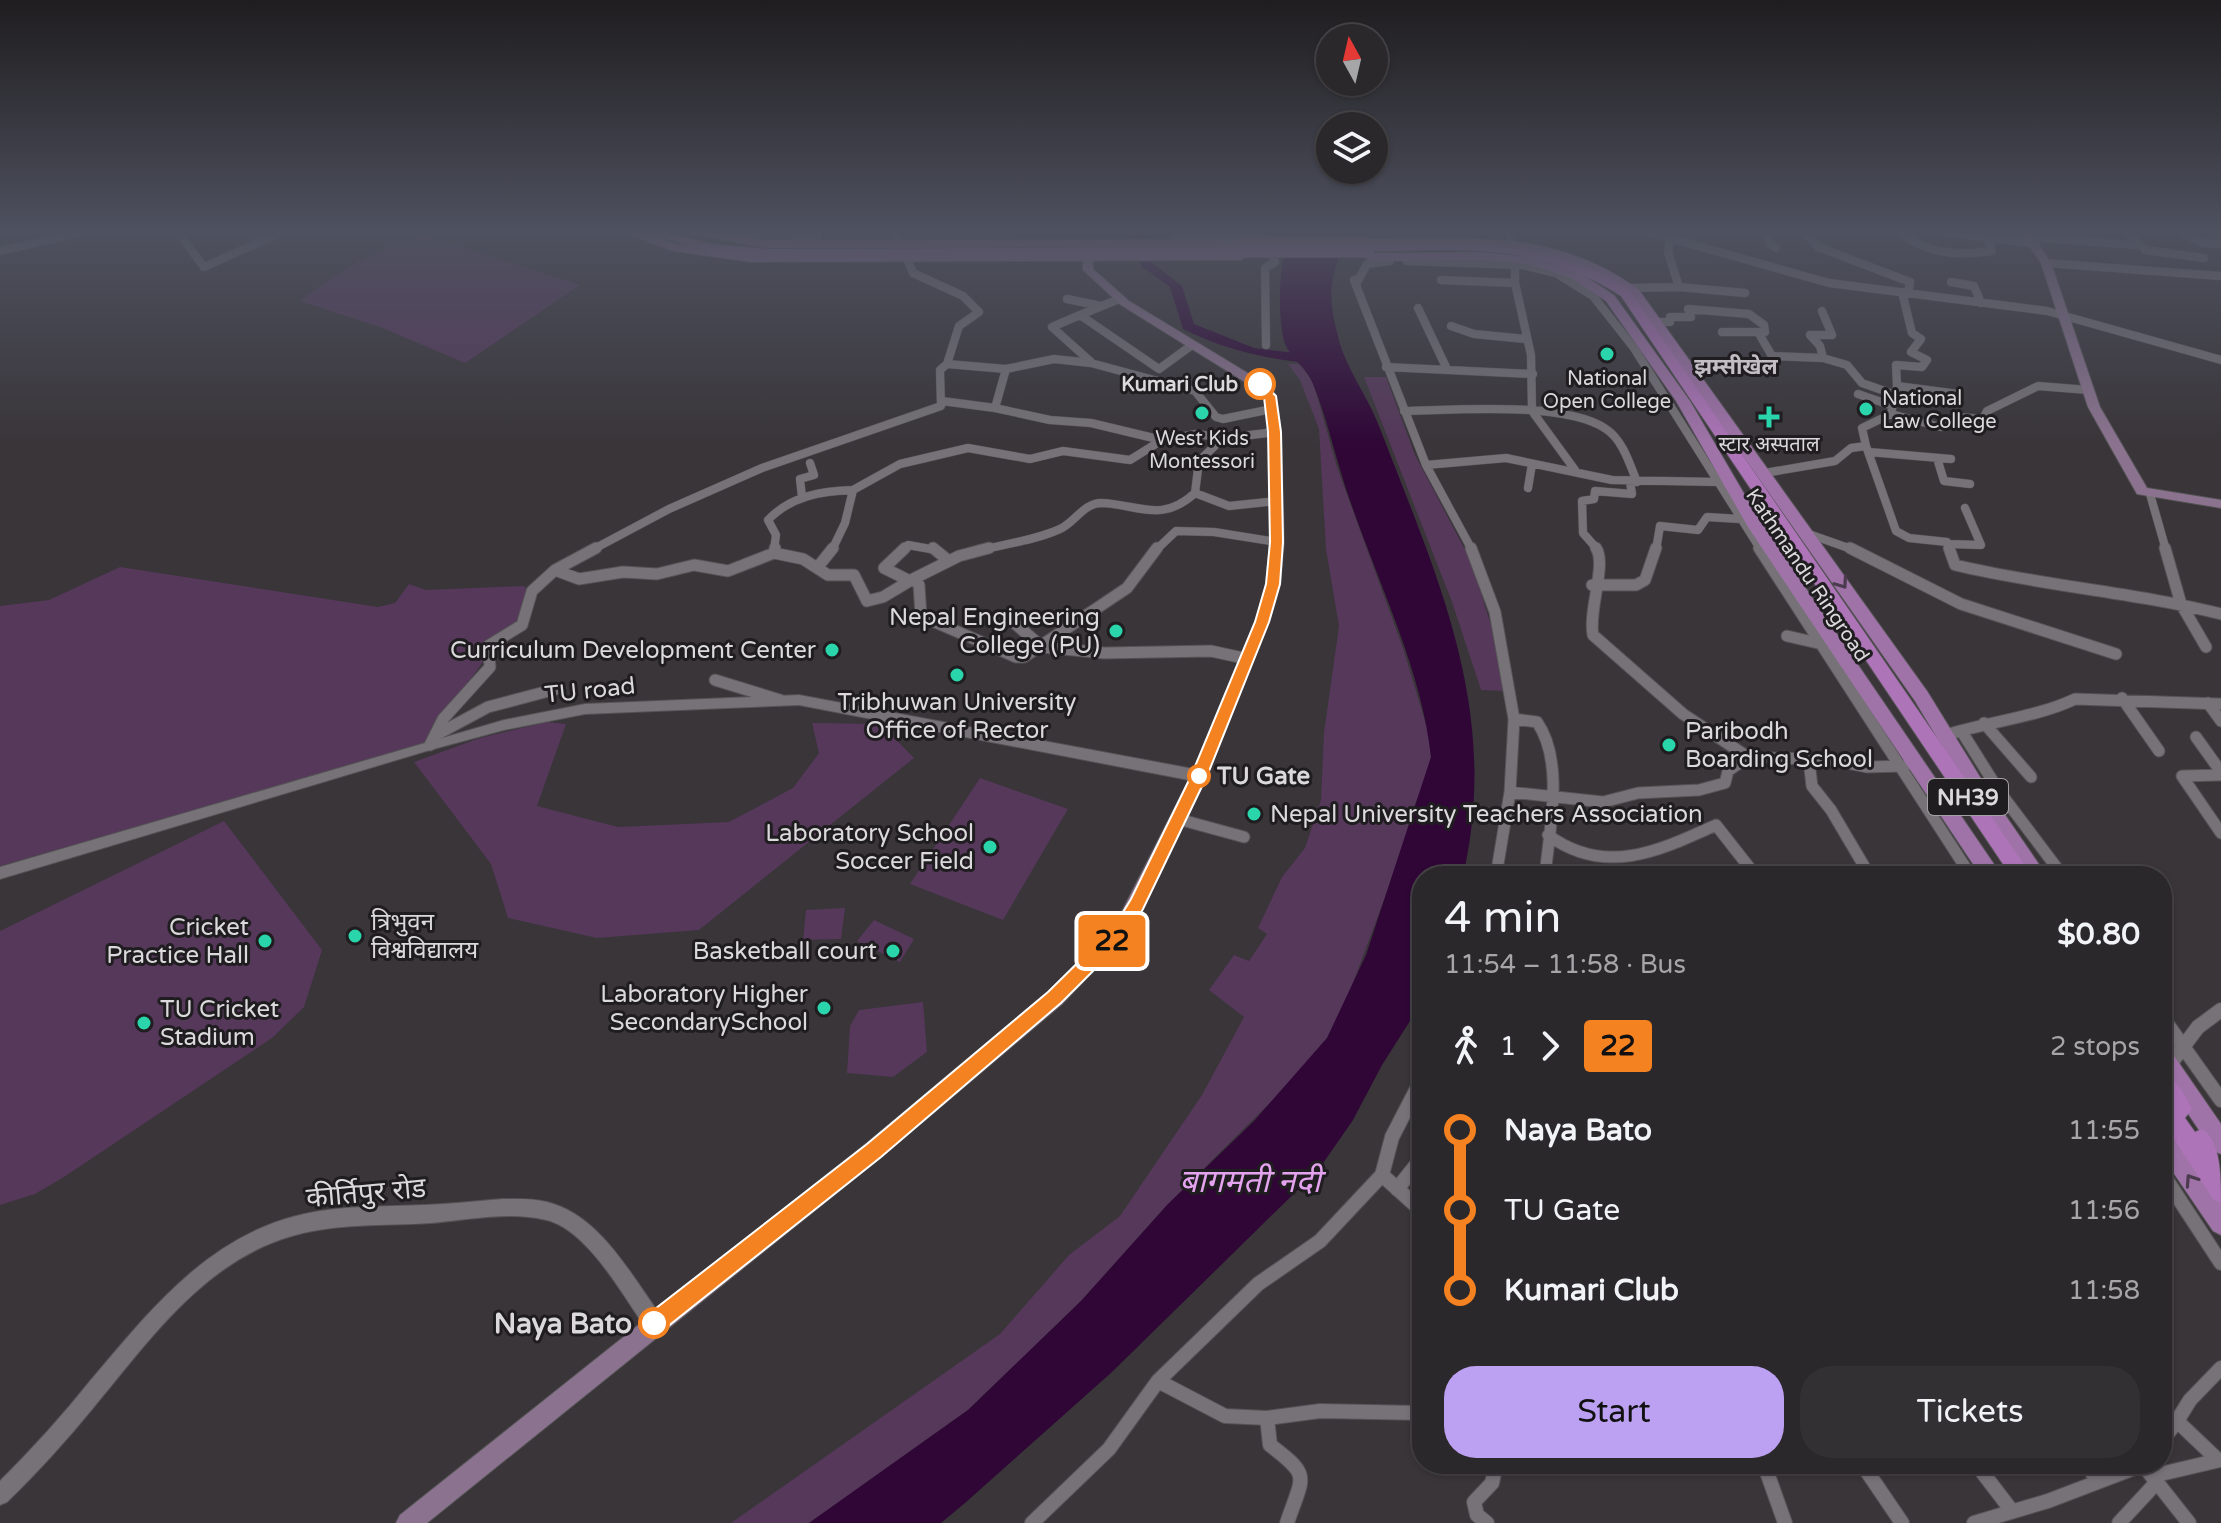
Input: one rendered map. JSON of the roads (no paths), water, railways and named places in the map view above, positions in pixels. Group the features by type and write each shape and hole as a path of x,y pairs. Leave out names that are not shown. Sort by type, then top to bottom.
{"highway":[{"name":"Kathmandu Ringroad","path":"1623,302 1697,401 2015,866"},
{"name":"Kathmandu Ringroad","path":"1697,401 2003,866"},
{"path":"2172,1083 2221,1168"},
{"path":"2172,1117 2221,1191"}],"main road":[{"path":"408,1523 654,1323 874,1150 1093,963 1120,932 1137,904 1199,776 1248,659 1273,584 1277,501 1275,432 1270,396 1260,384 1124,302"},
{"path":"1606,302 1765,473 1954,733 1981,795 2030,866"},
{"path":"1642,302 1689,369 1722,482 1985,866"},
{"path":"2061,302 2099,417 2142,491 2221,504"},
{"path":"2172,1079 2221,1143"},
{"path":"2172,1151 2221,1223"}],"street":[{"path":"432,740 443,719 490,667 488,646 522,625 532,591 555,570 669,509 762,468 941,406 940,370 947,364 959,326 979,312 969,302"},
{"path":"1082,302 1101,306"},
{"path":"1091,363 1052,327 1111,302"},
{"path":"1265,302 1266,345"},
{"path":"1363,302 1426,465 1477,560 1495,612 1514,719 1510,742 1510,792 1498,866"},
{"path":"1519,302 1533,374 1532,411 1560,454 1576,471"},
{"path":"1601,302 1618,316 1722,482 1740,519 1964,866"},
{"path":"1907,302 1912,333 1921,339 1911,352 1927,360 1922,367 1896,365 1897,390 1892,410 1862,428 1896,531 1909,538 1981,545 1965,508"},
{"path":"1975,302 2066,315 2221,360"},
{"path":"1418,308 1446,367"},
{"path":"1658,322 1670,322 1670,317 1691,317 1688,309 1711,308 1749,314 1766,329 1758,332 1722,332"},
{"path":"1822,311 1832,335 1810,335 1820,346 1823,358"},
{"path":"1080,315 1159,369"},
{"path":"1451,326 1474,334 1526,339"},
{"path":"1689,369 1750,370 1752,365 1771,367 1772,356 1758,332"},
{"path":"1146,377 1192,345"},
{"path":"1772,356 1823,358 1848,366 1862,383 1897,390 1958,394"},
{"path":"947,364 1006,369 1054,359 1091,363 1195,391 1216,417 1223,419 1272,409"},
{"path":"1386,367 1446,367 1533,374"},
{"path":"995,408 1006,369"},
{"path":"1858,394 1941,427 1957,417 1983,419 1987,411 2038,386 2088,390"},
{"path":"942,401 1050,420 1091,423 1162,440"},
{"path":"1404,411 1532,411 1594,422 1609,430 1634,482 1632,494 1595,491 1594,499 1582,501 1579,515 1586,538 1599,550 1600,556 1592,585 1594,602 1588,618 1593,635 1683,714 1748,757 1899,766 1918,764"},
{"path":"774,553 776,535 768,520 814,491 853,490 900,464 968,448 1030,459 1063,451 1126,461 1162,440 1196,434 1223,438 1275,432"},
{"path":"555,570 579,579 623,572 657,574 694,565 728,571 774,553 803,559 828,575 854,575 859,579 867,601 883,597 949,561 1061,529 1085,509 1099,503 1142,512 1182,505 1195,493 1199,461 1223,438"},
{"path":"1765,473 1835,461 1851,448 1951,459"},
{"path":"1426,465 1484,458 1634,482 1722,482"},
{"path":"1937,458 1944,481 1970,484"},
{"path":"802,497 800,479 814,475 810,463"},
{"path":"1528,488 1532,464"},
{"path":"817,568 836,548 842,535 853,490"},
{"path":"1195,493 1229,506 1277,501"},
{"path":"2150,494 2181,604 2206,647"},
{"path":"1592,585 1636,585 1645,580 1658,554 1656,538 1660,526 1698,530 1707,517 1740,519"},
{"path":"949,561 932,547 908,545 884,568 919,585 921,616 1016,657 1031,656 1127,588 1166,537 1176,531 1214,532 1277,542"},
{"path":"1806,533 1839,541 1917,584 2005,622 2116,654"},
{"path":"1948,544 1955,565 2025,582 2181,604 2221,614"},
{"path":"1011,620 1042,647 1104,653 1211,651 1248,659"},
{"path":"1787,636 1822,644"},
{"path":"715,680 780,700"},
{"path":"432,740 488,707 560,688"},
{"path":"2055,866 1954,733 2061,706 2075,699 2122,698 2221,704"},
{"path":"2122,698 2159,751"},
{"name":"TU road","path":"0,873 432,740 585,709 799,700 1199,776"},
{"path":"2208,703 2221,721"},
{"path":"1514,719 1537,722 1545,732 1553,798 1546,866"},
{"path":"1984,723 2031,777"},
{"path":"2196,737 2221,774"},
{"path":"1510,792 1603,802 1638,793 1714,787 1725,783 1728,771 1748,757"},
{"path":"1809,761 1810,778 1816,793 1831,810 1864,866"},
{"path":"2221,774 2182,776 2221,832"},
{"path":"1178,819 1244,837"},
{"path":"1548,835 1563,846 1615,860 1667,847 1716,825 1748,866"},
{"path":"2172,1058 2210,1015 2221,1010"},
{"path":"2172,1030 2221,1100"},
{"path":"1032,1523 1109,1449 1158,1381 1258,1284 1320,1241 1382,1175 1392,1137 1412,1098"},
{"path":"1397,1189 1412,1170"},
{"path":"1382,1175 1412,1202"},
{"path":"2172,1188 2221,1263"},
{"name":"कीर्तिपुर रोड","path":"0,1495 45,1450 179,1292 222,1256 280,1229 326,1219 510,1209 549,1211 573,1224 595,1243 654,1323"},
{"path":"2172,1428 2190,1400 2221,1368"},
{"path":"1158,1381 1225,1416 1267,1418 1320,1411 1412,1413"},
{"path":"1267,1418 1270,1445 1300,1468 1302,1477 1287,1523"},
{"path":"2177,1421 2219,1460"},
{"path":"2172,1468 2219,1460"},
{"path":"1487,1523 1477,1515 1474,1502 1487,1493 1495,1474"},
{"path":"1768,1474 1785,1523"},
{"path":"1869,1474 1902,1523"},
{"path":"1984,1474 2012,1511"},
{"path":"2093,1474 2098,1481"},
{"path":"1974,1523 2098,1481 2138,1474"},
{"path":"2119,1523 2144,1492 2149,1474"},
{"path":"2152,1474 2189,1523"}],"water":[{"name":"बागमती नदी","path":"1281,302 1332,302 1340,344 1374,414 1441,591 1457,645 1468,700 1474,757 1473,815 1465,866 1412,866 1412,1018 1353,1120 1319,1169 1112,1372 965,1503 941,1523 809,1523 968,1410 1081,1301 1168,1204 1254,1121 1327,1038 1366,955 1431,757 1419,693 1399,630 1347,491 1319,399 1310,378 1285,344"}],"waterway":[{"path":"1181,302 1188,326 1223,343 1252,352 1320,360"}],"place":[{"name":"National Open College","path":"1607,354"},
{"name":"Kumari Club","path":"1260,384"},
{"name":"National Law College","path":"1866,409"},
{"name":"West Kids Montessori","path":"1202,413"},
{"name":"स्टार अस्पताल","path":"1769,417"},
{"name":"Nepal Engineering College (PU)","path":"1116,631"},
{"name":"Curriculum Development Center","path":"832,650"},
{"name":"Tribhuwan University Office of Rector","path":"957,675"},
{"name":"Paribodh Boarding School","path":"1669,745"},
{"name":"TU Gate","path":"1199,776"},
{"name":"Nepal University Teachers Association","path":"1254,814"},
{"name":"Laboratory School Soccer Field","path":"990,847"},
{"name":"त्रिभुवन विश्वविद्यालय","path":"355,936"},
{"name":"Cricket Practice Hall","path":"265,941"},
{"name":"Basketball court","path":"893,951"},
{"name":"Laboratory Higher SecondarySchool","path":"824,1008"},
{"name":"TU Cricket Stadium","path":"144,1023"},
{"name":"Naya Bato","path":"654,1323"}],"district":[{"name":"झम्सीखेल","path":"1736,366"}]}
